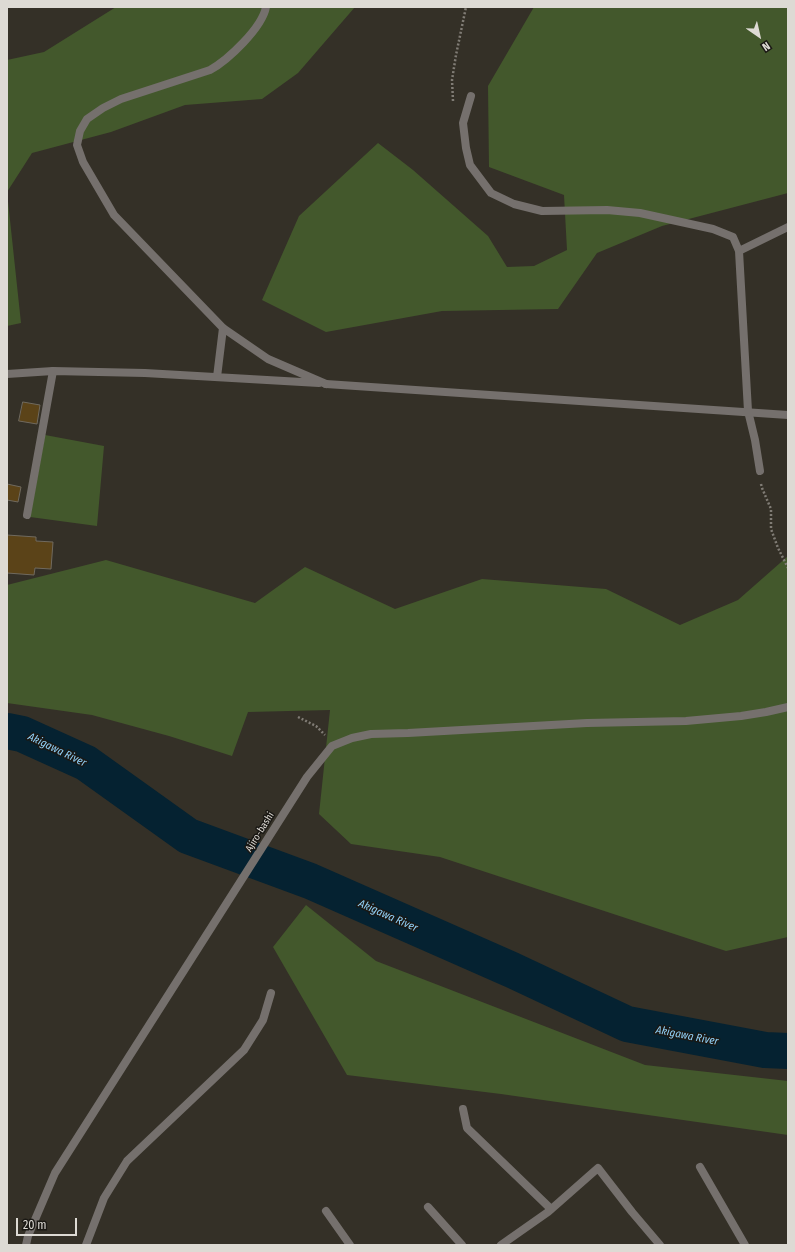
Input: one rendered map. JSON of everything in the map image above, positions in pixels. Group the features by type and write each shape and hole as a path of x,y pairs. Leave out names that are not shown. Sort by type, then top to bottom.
{"street":[{"path":"266,7 265,13 256,27 221,64 210,70 121,99 103,108 87,119 80,131 77,145 83,162 114,215 223,328 268,359 326,384"},
{"path":"471,96 463,123 466,148 470,165 491,193 514,204 542,211 607,210 633,212 712,228 733,237 739,251 748,411 760,471"},
{"path":"739,251 788,227"},
{"path":"217,377 223,328"},
{"path":"7,374 53,371 145,373 748,411 788,415"},
{"path":"27,515 53,371"},
{"path":"332,746 352,738 371,734 408,734 587,723 686,721 741,716 788,707"},
{"name":"Ajiro-bashi","path":"26,1245 28,1236 55,1173 307,776 332,746"},
{"path":"86,1245 104,1198 127,1161 244,1050 263,1020 271,993"},
{"path":"464,1109 467,1128 551,1209"},
{"path":"700,1167 745,1245"},
{"path":"501,1245 551,1209 598,1168 660,1245"},
{"path":"428,1207 462,1245"},
{"path":"326,1211 350,1245"}],"path":[{"path":"760,471 762,488 771,509 772,529 778,548 788,568"},
{"path":"298,717 316,726 325,734 332,746"}],"green space":[{"path":"116,7 355,7 298,73 262,99 185,105 111,132 32,153 7,192 7,60 44,52"},
{"path":"534,7 788,7 788,193 662,226 597,253 558,309 442,311 326,332 262,300 299,216 378,143 413,170 488,236 507,267 534,266 567,250 564,195 489,167 488,86"},
{"path":"7,192 21,323 7,326"},
{"path":"45,435 104,446 97,526 30,517"},
{"path":"788,556 788,937 726,951 440,857 351,844 319,814 330,710 248,712 232,756 169,736 92,715 7,703 7,585 106,560 255,603 305,567 395,609 482,579 606,589 680,625 738,600"},
{"path":"306,905 376,961 645,1065 788,1081 788,1135 501,1094 347,1075 273,947"}],"building":[{"path":"23,402 40,405 37,424 19,421"},
{"path":"7,484 21,487 18,502 7,500"},
{"path":"7,535 36,537 36,541 53,542 51,569 35,568 34,575 7,573"}],"waterway":[{"name":"Akigawa River","path":"7,731 22,734 86,763 188,836 310,881 512,970 627,1024 765,1050 788,1051"}]}
